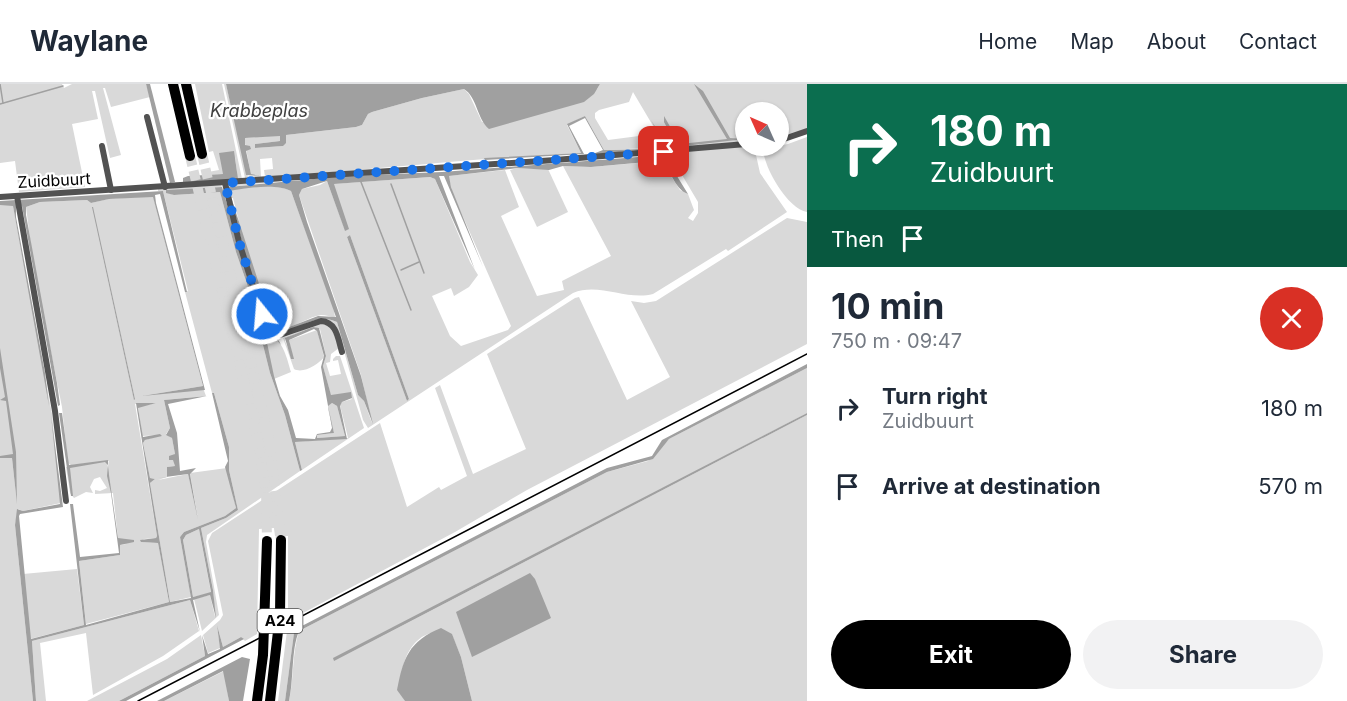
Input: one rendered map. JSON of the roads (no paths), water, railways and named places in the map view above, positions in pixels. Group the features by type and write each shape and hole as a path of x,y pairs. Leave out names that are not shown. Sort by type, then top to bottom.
{"highway":[{"path":"173,84 190,156"},
{"path":"186,84 202,154"},
{"name":"A24","path":"270,701 280,614 281,540"},
{"name":"A24","path":"257,701 263,654 267,541"}],"street":[{"path":"147,117 165,187"},
{"path":"789,137 807,131"},
{"name":"Zuidbuurt","path":"0,197 664,152 735,145"},
{"name":"Zuidbuurt","path":"102,146 111,190"},
{"path":"225,183 239,242 264,321 280,335 321,321 328,322 335,328 342,352"},
{"path":"17,196 55,411 66,501"}],"water":[{"path":"146,84 150,84 175,182 170,183"},
{"name":"Krabbeplas","path":"226,84 600,84 594,94 584,102 489,129 482,120 472,97 464,89 372,112 368,114 362,125 356,127 286,135 286,143 283,146 255,148 255,144 280,141 280,136 245,138 245,145 250,146 251,149 246,151 251,174 260,176 246,175"},
{"path":"694,84 703,91 730,138 735,140 667,148 663,145 657,148 663,143 651,120 667,146 676,144 664,122 664,116 680,144 727,139"},
{"path":"585,116 604,150 648,149 590,155 603,150 585,118 569,126 584,154 485,160 484,158 581,153 567,124"},
{"path":"234,151 238,179 183,183 183,178 188,176 223,174 219,153"},
{"path":"664,155 688,194 679,188 663,164 658,161 591,167 563,166 549,170 518,168 449,176 451,187 483,267 444,176 439,176 475,270 435,179 430,177 334,184 349,229 345,231 327,181 302,189 299,195 307,222 361,376 373,424 364,401 358,395 337,322 326,319 317,320 282,330 274,327 266,319 245,255 231,197 272,324 284,329 318,316 336,317 291,191 269,187 229,191 228,187 346,176 442,172"},
{"path":"222,187 262,324 277,338 281,345 274,337 266,338 280,396 288,410 296,438 315,439 317,434 330,432 332,428 328,407 334,433 317,435 317,438 345,436 337,406 332,403 328,406 321,367 324,356 317,331 314,329 289,340 294,359 291,359 285,338 313,327 319,328 326,356 323,366 331,395 351,392 352,398 342,402 340,406 347,439 295,442 302,470 300,471 285,415 270,373 262,341 262,327 236,252 220,192 174,195 166,193 166,190"},
{"path":"163,191 187,292 185,292 160,194 155,195 156,203 205,390 142,396 203,386 153,197 109,199 91,203 87,200 40,202 26,207 26,215 57,383 60,405 58,406 22,206 16,204 16,217 49,406 13,206 0,205 0,201"},
{"path":"92,207 135,399 134,400"},
{"path":"350,235 409,399 407,401 347,237"},
{"path":"0,348 16,452 17,504 12,458 0,458 0,456 13,454 6,401 0,400 5,397 0,368"},
{"path":"807,364 807,368 669,439 653,459 607,472 299,631 296,639 289,701 285,701 294,633 298,628 607,468 652,456 662,440"},
{"path":"212,393 214,393 229,447 229,470 238,510 226,518 201,528 216,618 210,595 193,600 200,632 190,600 32,641 36,701 33,701 15,525 17,509 23,511 60,504 51,415 63,507 19,516 31,639 84,625 70,504 73,504 80,557 119,553 107,476 108,465 105,462 70,468 73,496 71,496 59,413 62,413 69,465 108,460 118,538 134,540 134,542 120,545 120,555 79,561 86,625 169,602 158,543 141,542 140,540 157,536 136,403 156,403 138,408 143,437 160,434 162,436 145,440 143,443 150,478 155,479 150,483 170,602 191,598 180,537 184,532 225,516 236,508 225,467 228,461","holes":["199,529 211,592 193,597 183,540 186,535"]},
{"path":"207,396 168,404 177,433 180,471 196,468 190,474 198,520 188,474 167,477 167,467 175,466 173,460 169,460 169,456 175,454 172,438 166,435 170,428 164,400"},
{"path":"807,413 807,415 334,661 333,658"},
{"path":"530,573 535,579 551,618 472,657 456,612"},
{"path":"217,625 223,647 241,637 244,639 126,701 119,701 205,656 202,635 208,654 220,649"},
{"path":"441,628 452,634 461,657 472,701 405,701 397,690 405,660 421,639"},
{"path":"242,657 250,659 243,701 229,701 223,671 164,701 157,701"}],"waterway":[{"path":"0,84 3,103"},
{"path":"0,104 63,86"},
{"path":"361,182 411,310"},
{"path":"391,184 424,273"},
{"path":"401,270 419,262"}],"tunnel":[{"path":"202,154 269,440 281,540"},
{"path":"190,156 258,441 266,489 267,541"}],"tram line":[{"path":"138,701 807,354"}]}
